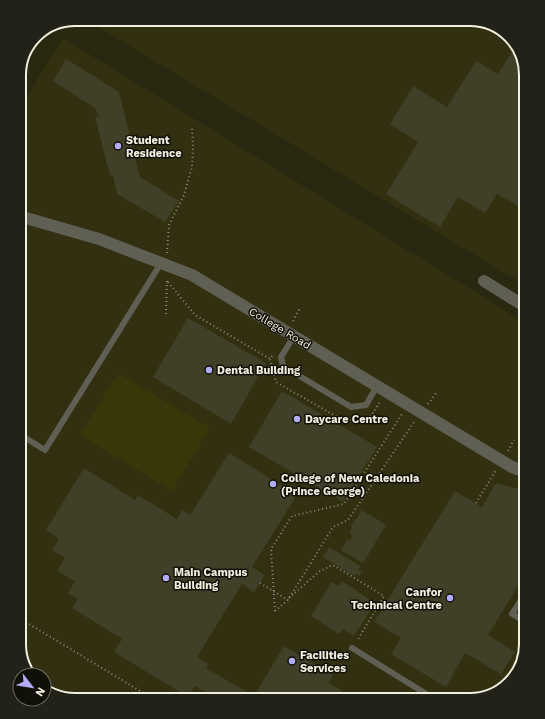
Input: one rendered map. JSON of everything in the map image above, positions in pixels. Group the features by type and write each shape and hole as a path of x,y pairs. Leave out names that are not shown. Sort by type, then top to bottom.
{"street":[{"name":"College Road","path":"26,218 99,239 192,275 512,467 519,470"},
{"path":"484,281 519,303"}],"lane":[{"path":"26,438 45,450 164,264"},
{"path":"294,336 281,357 283,366 351,407 366,405 377,386"},
{"path":"519,603 512,614 519,618"},
{"path":"352,648 425,693"}],"path":[{"path":"166,314 168,281 164,264 166,246 170,225 184,195 192,167 192,127"},
{"path":"168,281 195,315 270,359"},
{"path":"352,648 384,596 333,565 320,570 275,611 271,549 292,516 344,504 403,411"},
{"path":"288,600 333,527 348,520 416,419"},
{"path":"260,583 288,600"},
{"path":"26,622 143,693"}],"shaded area":[{"path":"97,26 473,26 486,29 500,36 511,48 519,69 519,282"},
{"name":"College of New Caledonia (Prince George)","path":"63,38 519,319 519,650 515,663 502,681 492,688 476,693 75,693 52,687 52,667 32,667 26,650 26,98"},
{"path":"118,373 210,428 172,491 80,435"}],"building":[{"path":"513,51 519,69 519,207 497,194 485,213 458,197 440,227 386,194 418,142 390,124 413,86 447,107 476,61 498,74"},
{"name":"Student Residence","path":"66,59 119,92 140,177 179,201 165,222 117,194 113,175 110,176 95,117 99,116 95,108 53,81"},
{"name":"Dental Building","path":"188,318 266,363 231,424 153,377"},
{"name":"Daycare Centre","path":"282,391 377,447 343,502 249,447"},
{"name":"Main Campus Building","path":"229,453 297,495 252,567 265,575 254,592 242,584 197,657 208,664 206,668 249,693 206,693 195,686 191,693 181,693 114,652 122,639 72,608 78,599 68,593 75,581 57,571 65,558 52,550 59,539 46,530 84,468 135,500 138,495 177,519 182,510 190,515"},
{"name":"Canfor Technical Centre","path":"496,483 519,489 519,584 488,635 515,652 501,674 465,653 446,687 391,654 401,638 374,622 455,491 482,507"},
{"path":"362,510 386,525 363,563 341,550 348,539 350,541 353,535 349,533 352,527 351,526"},
{"path":"329,547 360,566 358,570 362,572 359,576 356,574 354,576 323,557"},
{"path":"342,581 375,603 354,636 343,629 339,634 311,616 332,582 339,586"},
{"name":"Main Campus Building","path":"284,646 333,675 329,683 345,693 256,693"}],"place":[{"name":"Student Residence","path":"118,146"},
{"name":"Dental Building","path":"209,370"},
{"name":"Daycare Centre","path":"297,419"},
{"name":"College of New Caledonia (Prince George)","path":"273,484"},
{"name":"Main Campus Building","path":"166,578"},
{"name":"Canfor Technical Centre","path":"450,598"},
{"name":"Facilities Services","path":"292,661"}]}
